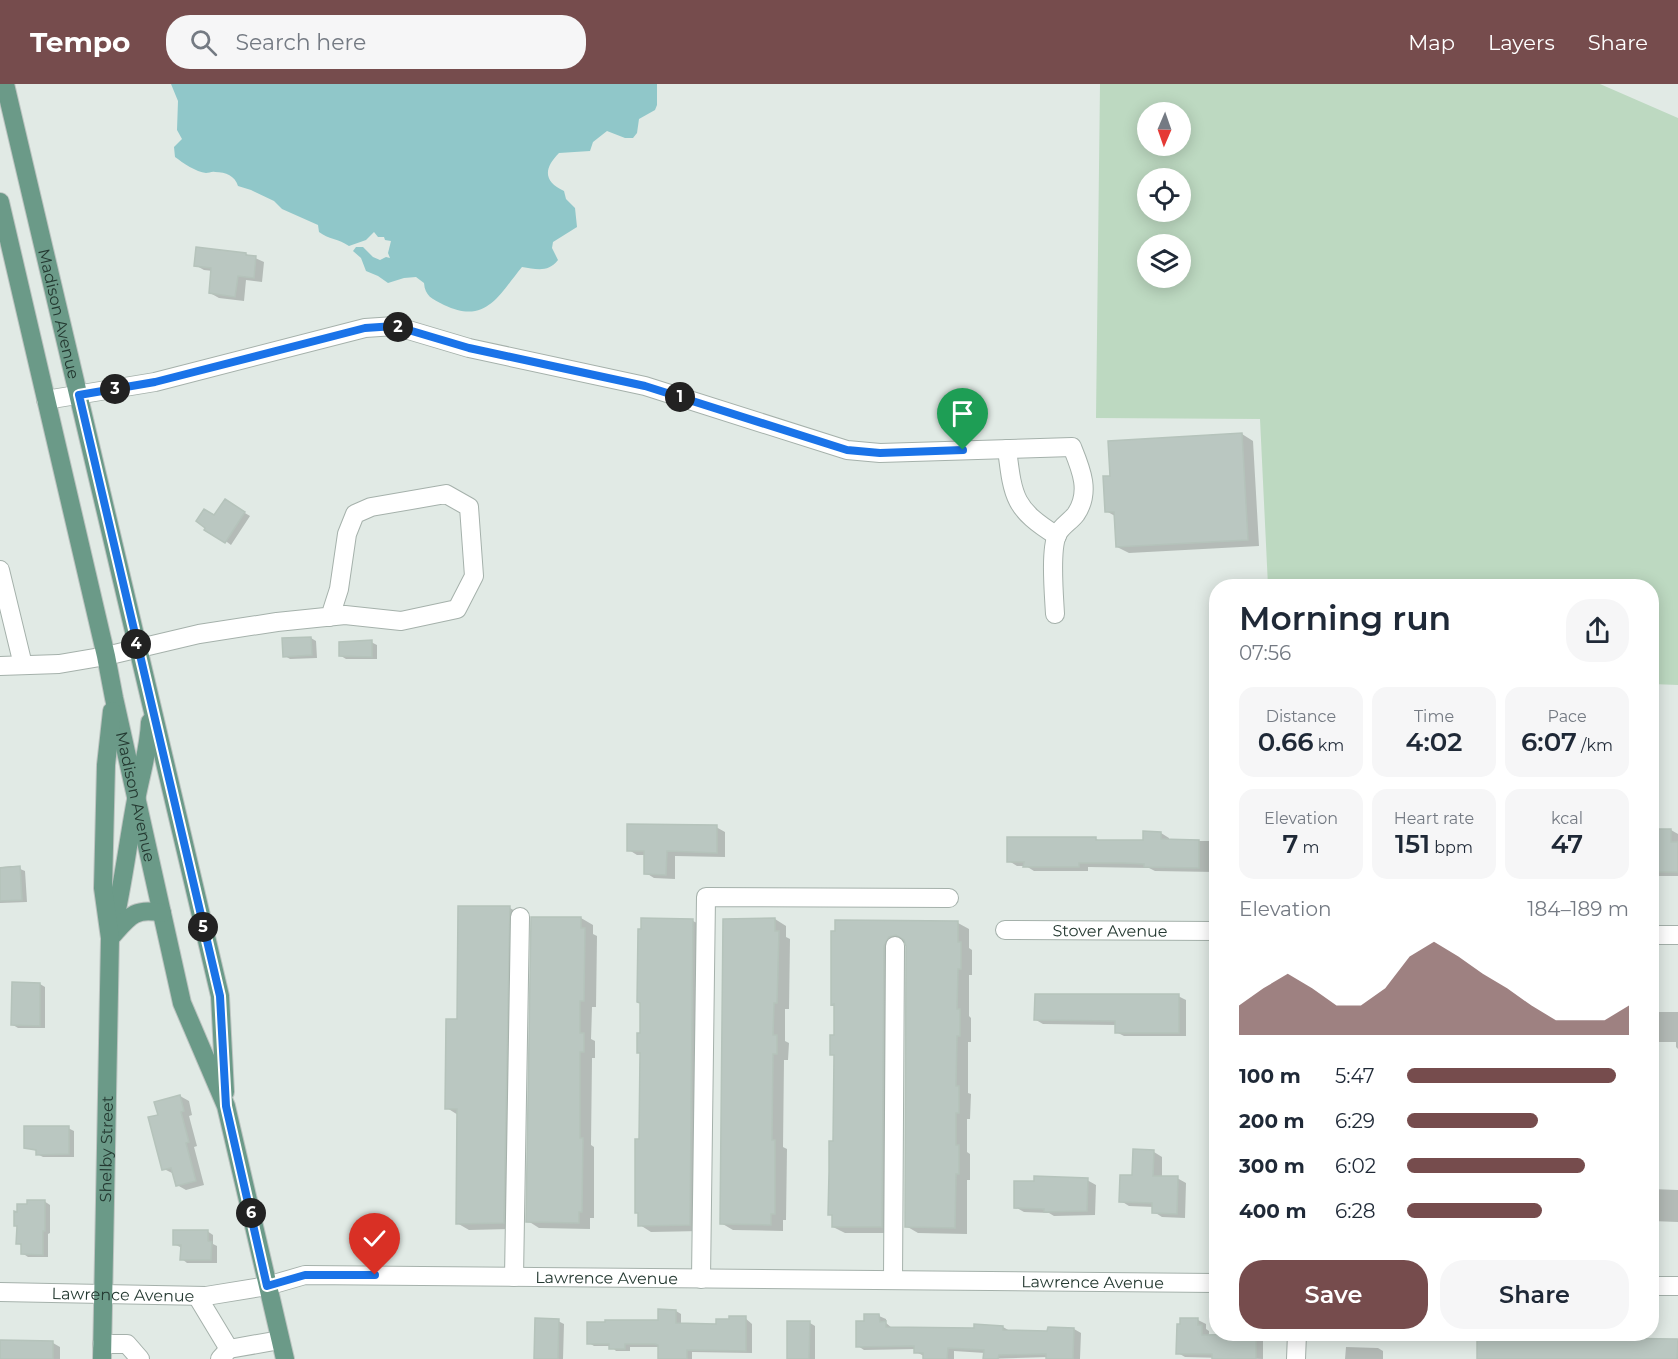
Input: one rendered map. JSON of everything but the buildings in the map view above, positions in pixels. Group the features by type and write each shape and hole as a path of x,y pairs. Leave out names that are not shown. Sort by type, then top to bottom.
{"main road":[{"name":"Madison Avenue","path":"5,84 220,996 226,1106 285,1359"},
{"name":"Madison Avenue","path":"0,202 106,656 183,1003 226,1106"},
{"name":"Shelby Street","path":"102,1352 110,938 104,878 106,765 114,698"},
{"name":"Shelby Street","path":"110,938 122,889 136,798 150,738 151,704"},
{"path":"110,938 129,916 137,912 146,910 162,913"}],"street":[{"path":"46,400 155,382 365,328 395,326 469,348 645,386 847,450 880,453 1072,447 1080,467 1084,497 1076,515 1063,526 1057,536 1054,554 1055,614"},
{"path":"1007,449 1011,484 1016,500 1025,513 1057,536"},
{"path":"0,666 59,664 106,656 199,634 277,622 330,617 345,615 401,621 458,609 474,576 469,507 446,494 371,507 355,514 347,534 339,589 330,617"},
{"path":"0,570 5,616 23,665"},
{"path":"701,1279 706,897 949,898"},
{"path":"514,1277 520,917"},
{"name":"Stover Avenue","path":"1005,930 1209,931"},
{"path":"1659,935 1678,935"},
{"path":"893,1280 895,946"},
{"name":"Lawrence Avenue","path":"0,1292 197,1296 267,1286 305,1275 1209,1283"},
{"path":"1659,1286 1678,1286"},
{"path":"197,1296 224,1354 280,1340"},
{"path":"1296,1359 1297,1341"},
{"path":"102,1352 127,1344 140,1359"}],"green space":[{"path":"1100,84 1600,84 1678,118 1678,685 1659,684 1659,579 1268,579 1260,419 1096,418"}],"water":[{"path":"171,84 657,84 657,105 655,110 639,119 637,133 633,138 625,138 607,131 593,142 590,151 559,153 550,164 548,175 553,184 564,191 566,199 575,208 577,227 553,242 552,248 558,260 554,264 542,269 522,267 498,297 481,309 471,312 458,310 433,299 426,291 424,283 416,277 388,283 366,271 361,258 353,251 356,247 363,247 373,257 380,260 390,258 388,253 391,241 385,240 384,237 378,237 374,232 366,240 349,246 322,234 319,232 318,225 282,209 274,201 238,186 229,175 198,171 175,157 174,147 182,139 177,130 178,101"}],"route":[{"path":"375,1275 305,1275 267,1286 226,1106 220,996 79,395 155,382 365,328 395,326 469,348 645,386 847,450 880,453 963,450"}]}
